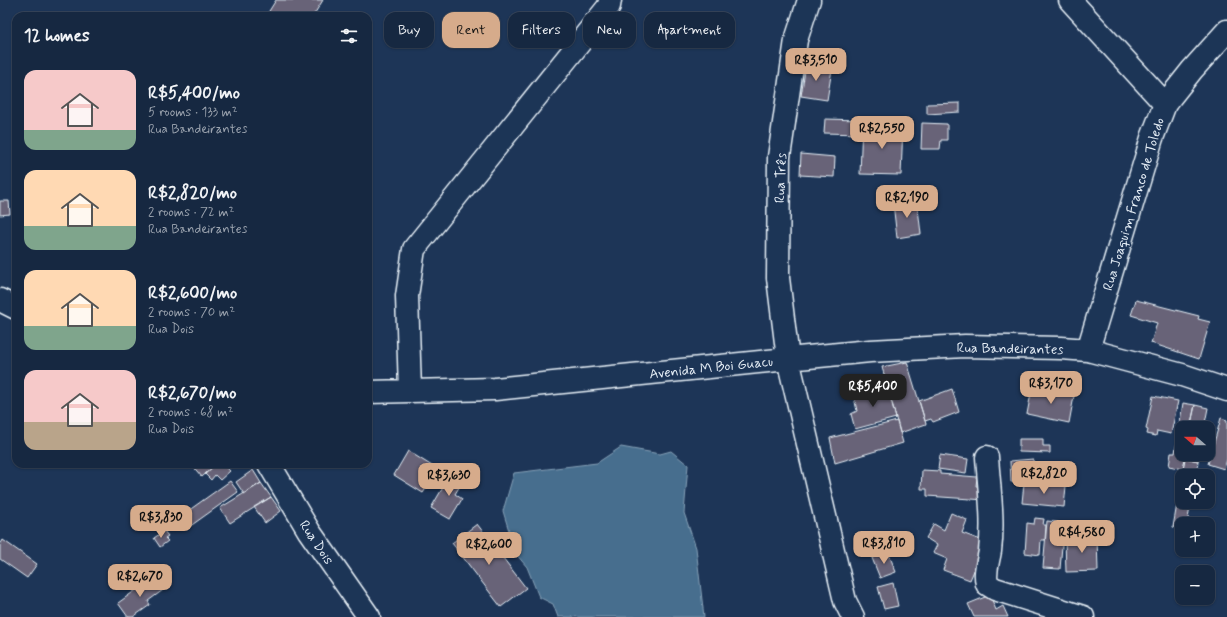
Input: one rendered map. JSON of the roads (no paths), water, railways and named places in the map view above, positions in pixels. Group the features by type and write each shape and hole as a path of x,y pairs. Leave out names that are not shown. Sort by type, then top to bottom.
{"street":[{"path":"410,391 407,296 414,249 609,6 610,0"},
{"name":"Rua Três","path":"788,359 778,278 779,157 796,40 809,0"},
{"path":"1070,0 1164,104"},
{"name":"Rua Joaquim Franco de Toledo","path":"1088,350 1152,138 1164,104 1227,31"},
{"path":"0,300 12,306"},
{"name":"Rua Bandeirantes","path":"788,359 870,351 965,346 1061,348 1088,350 1182,375 1227,390"},
{"name":"Avenida M Boi Guacu","path":"372,392 495,389 788,359 845,601 853,617"},
{"path":"987,457 991,513 990,551 984,575 987,584 995,589 1083,617"},
{"name":"Rua Dois","path":"272,468 309,531 369,617"}],"water":[{"path":"621,447 660,454 671,451 688,465 684,513 696,548 704,617 558,617 553,604 539,597 527,567 516,554 503,511 514,473 597,463"}]}
